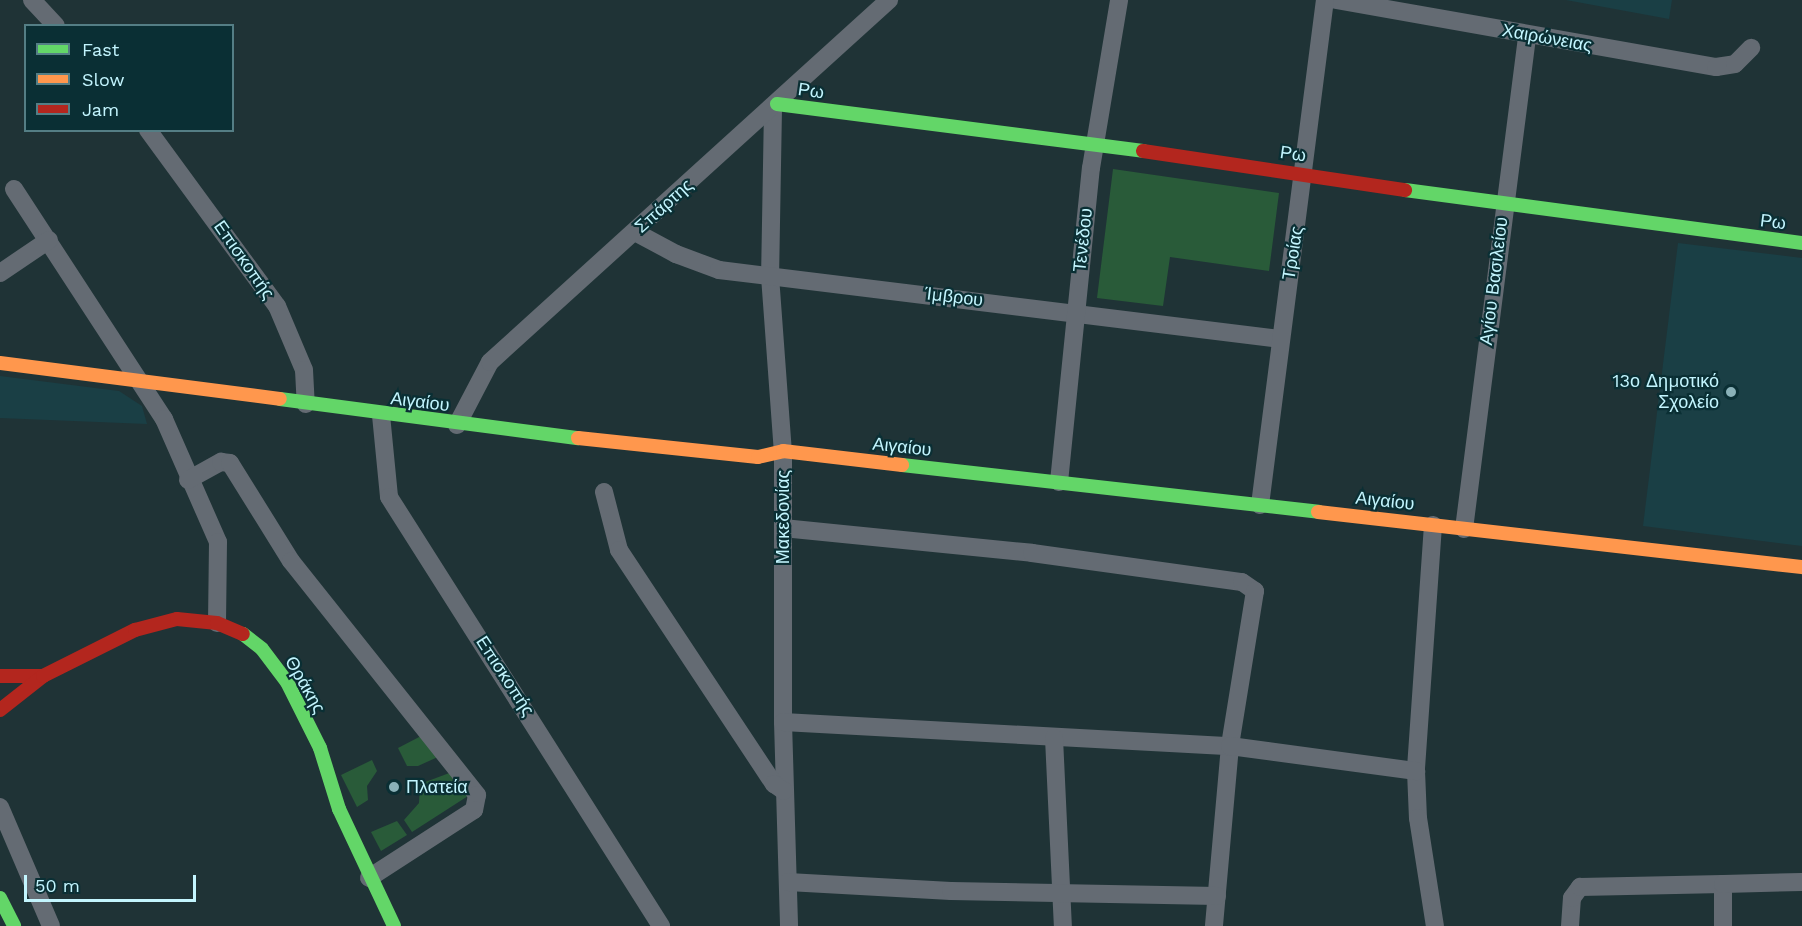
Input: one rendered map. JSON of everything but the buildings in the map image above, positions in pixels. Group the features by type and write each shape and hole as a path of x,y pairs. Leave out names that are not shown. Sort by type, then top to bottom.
{"street":[{"path":"32,0 54,24"},
{"name":"Σπάρτης","path":"457,425 490,362 775,106 889,0"},
{"name":"Τενέδου","path":"1059,482 1095,144 1119,0"},
{"name":"Τροίας","path":"1260,505 1280,339 1305,174 1325,0"},
{"name":"Χαιρώνειας","path":"1336,0 1716,67 1735,64 1751,48"},
{"name":"Αγίου Βασιλείου","path":"1464,529 1503,204 1527,35"},
{"name":"Ρω","path":"775,106 1095,144 1503,204 1802,243"},
{"name":"Μακεδονίας","path":"775,106 770,276 783,451 783,722 789,926"},
{"name":"Επισκοπής","path":"149,132 277,306 304,370 306,404"},
{"path":"14,189 164,419 188,480 218,542 217,623"},
{"name":"Ίμβρου","path":"635,232 700,265 770,276 1076,311 1280,339"},
{"path":"0,273 49,240"},
{"name":"Αιγαίου","path":"0,363 138,378 457,425 758,457 783,451 1802,567"},
{"name":"Επισκοπής","path":"381,415 389,496 661,926"},
{"path":"188,480 221,462 230,463 291,561 477,795 474,810 369,878"},
{"path":"604,492 619,550 770,779 784,791"},
{"path":"1432,525 1416,771 1418,818 1435,926"},
{"path":"783,528 1032,553 1246,584 1257,596 1230,746 1214,926"},
{"name":"Θράκης","path":"0,710 44,676 135,630 177,619 217,623 242,633 262,650 287,682 320,748 339,809 369,878 394,926"},
{"path":"0,676 16,673 44,676"},
{"path":"783,722 1230,746 1416,771"},
{"path":"1054,738 1063,926"},
{"path":"0,807 51,926"},
{"path":"788,882 951,891 1062,890 1217,896"},
{"path":"1570,926 1572,898 1580,887 1802,882"},
{"path":"1723,884 1723,926"},
{"path":"0,898 14,926"}],"shaded area":[{"path":"1566,0 1672,0 1669,19"},
{"name":"13ο Δημοτικό Σχολείο","path":"1678,243 1802,258 1802,546 1643,526"},
{"path":"0,376 119,391 142,406 147,424 0,418"}],"green space":[{"path":"1113,169 1279,193 1269,271 1170,257 1163,306 1097,298"},
{"path":"423,735 440,756 418,766 407,766 398,748"},
{"path":"372,760 377,771 367,786 368,800 357,807 341,775"},
{"path":"452,772 468,796 412,832 404,820 419,803 420,784"},
{"path":"397,821 407,835 381,851 371,832"}],"traffic: fast":[{"path":"777,104 1143,151"},
{"path":"1405,190 1802,243"},
{"path":"280,399 578,438"},
{"path":"902,465 1318,512"},
{"path":"243,634 262,649 287,682 320,748 339,809 394,926"},
{"path":"0,898 14,926"}],"traffic: slow":[{"path":"0,363 280,399"},
{"path":"578,438 758,457 783,451 902,465"},
{"path":"1318,512 1802,567"}],"traffic: jam":[{"path":"1143,151 1405,190"},
{"path":"0,710 43,676 135,630 177,619 217,623 243,634"},
{"path":"0,676 43,676"}],"place":[{"name":"13ο Δημοτικό Σχολείο","path":"1731,392"},
{"name":"Πλατεία","path":"394,787"}]}
